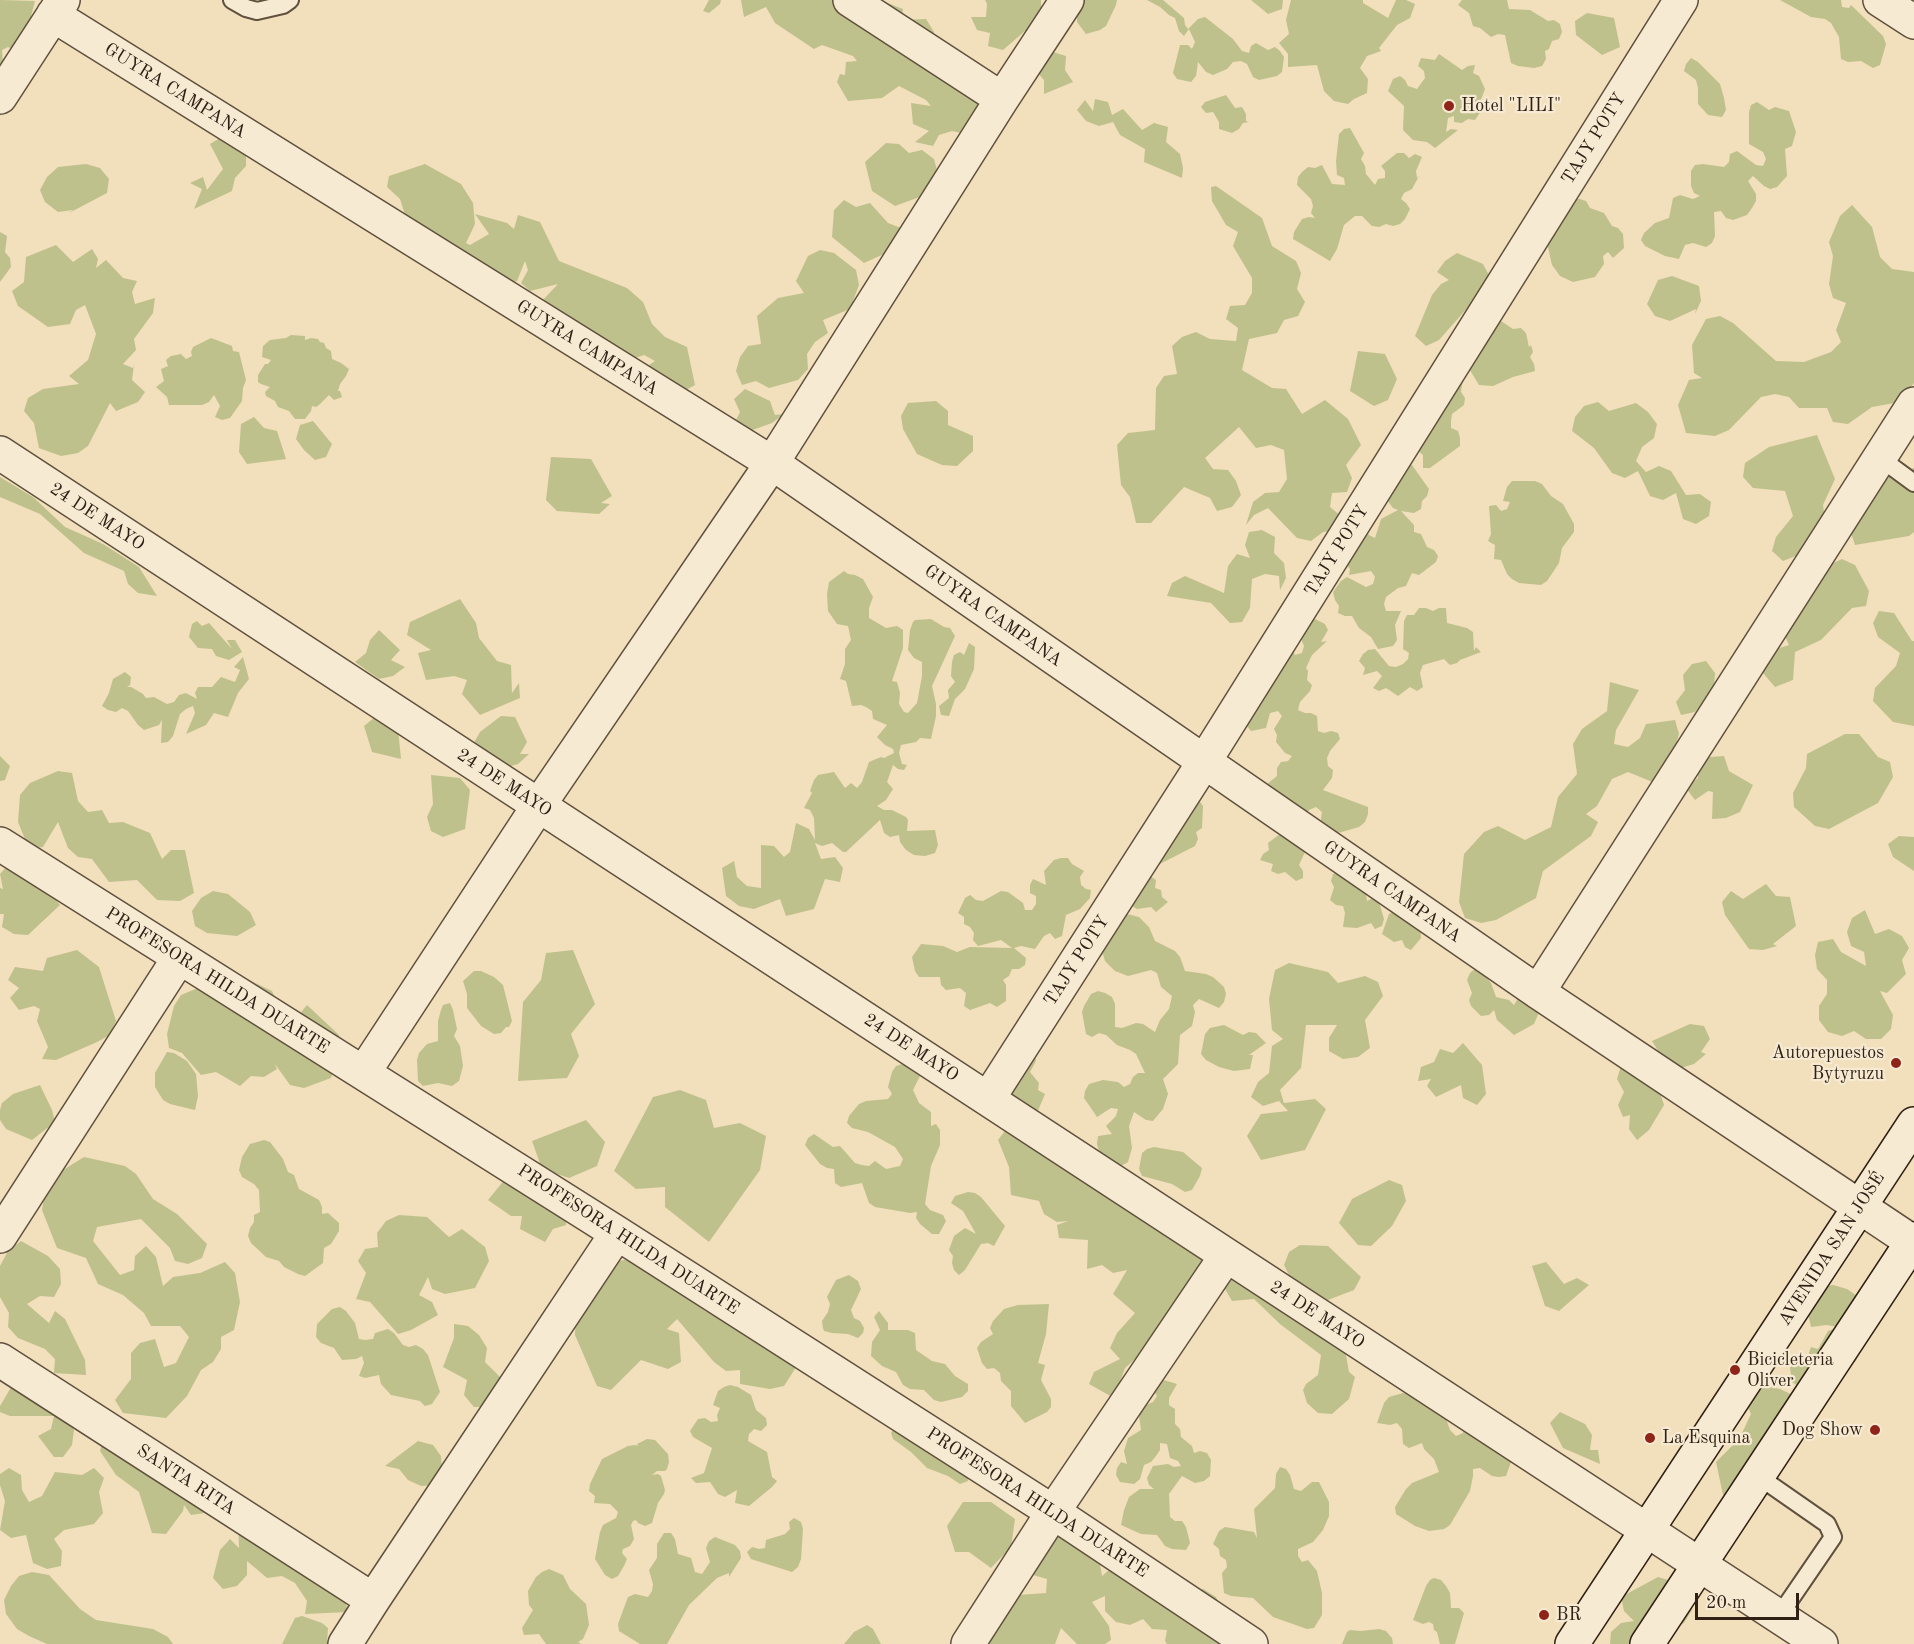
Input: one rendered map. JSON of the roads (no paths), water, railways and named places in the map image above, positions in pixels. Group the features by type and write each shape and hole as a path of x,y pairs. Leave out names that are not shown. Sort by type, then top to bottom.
{"street":[{"path":"850,0 1002,99"},
{"path":"364,1072 539,806 772,463 1067,0"},
{"name":"TAJY POTY","path":"988,1099 1204,762 1681,0"},
{"path":"1880,0 1914,22"},
{"path":"0,97 58,8"},
{"name":"GUYRA CAMPANA","path":"58,8 772,463 1538,992 1913,1241"},
{"path":"1538,992 1914,405"},
{"name":"24 DE MAYO","path":"0,453 1821,1644"},
{"name":"PROFESORA HILDA DUARTE","path":"0,844 618,1233 1053,1512 1251,1644"},
{"path":"0,1236 179,958"},
{"name":"AVENIDA SAN JOSÉ","path":"1572,1644 1914,1124"},
{"path":"345,1644 618,1233"},
{"path":"1647,1644 1913,1241"},
{"path":"968,1644 1053,1512 1226,1256"},
{"name":"SANTA RITA","path":"0,1360 373,1600"}],"lane":[{"path":"232,0 257,11 283,5 291,0"},
{"path":"1880,458 1914,483"},
{"path":"1758,1476 1827,1524 1833,1537 1779,1617"}],"place":[{"name":"Hotel \"LILI\"","path":"1449,106"},
{"name":"Autorepuestos Bytyruzu","path":"1896,1063"},
{"name":"Bicicleteria Oliver","path":"1735,1370"},
{"name":"Dog Show","path":"1875,1430"},
{"name":"La Esquina","path":"1650,1438"},
{"name":"BR","path":"1544,1615"}]}
